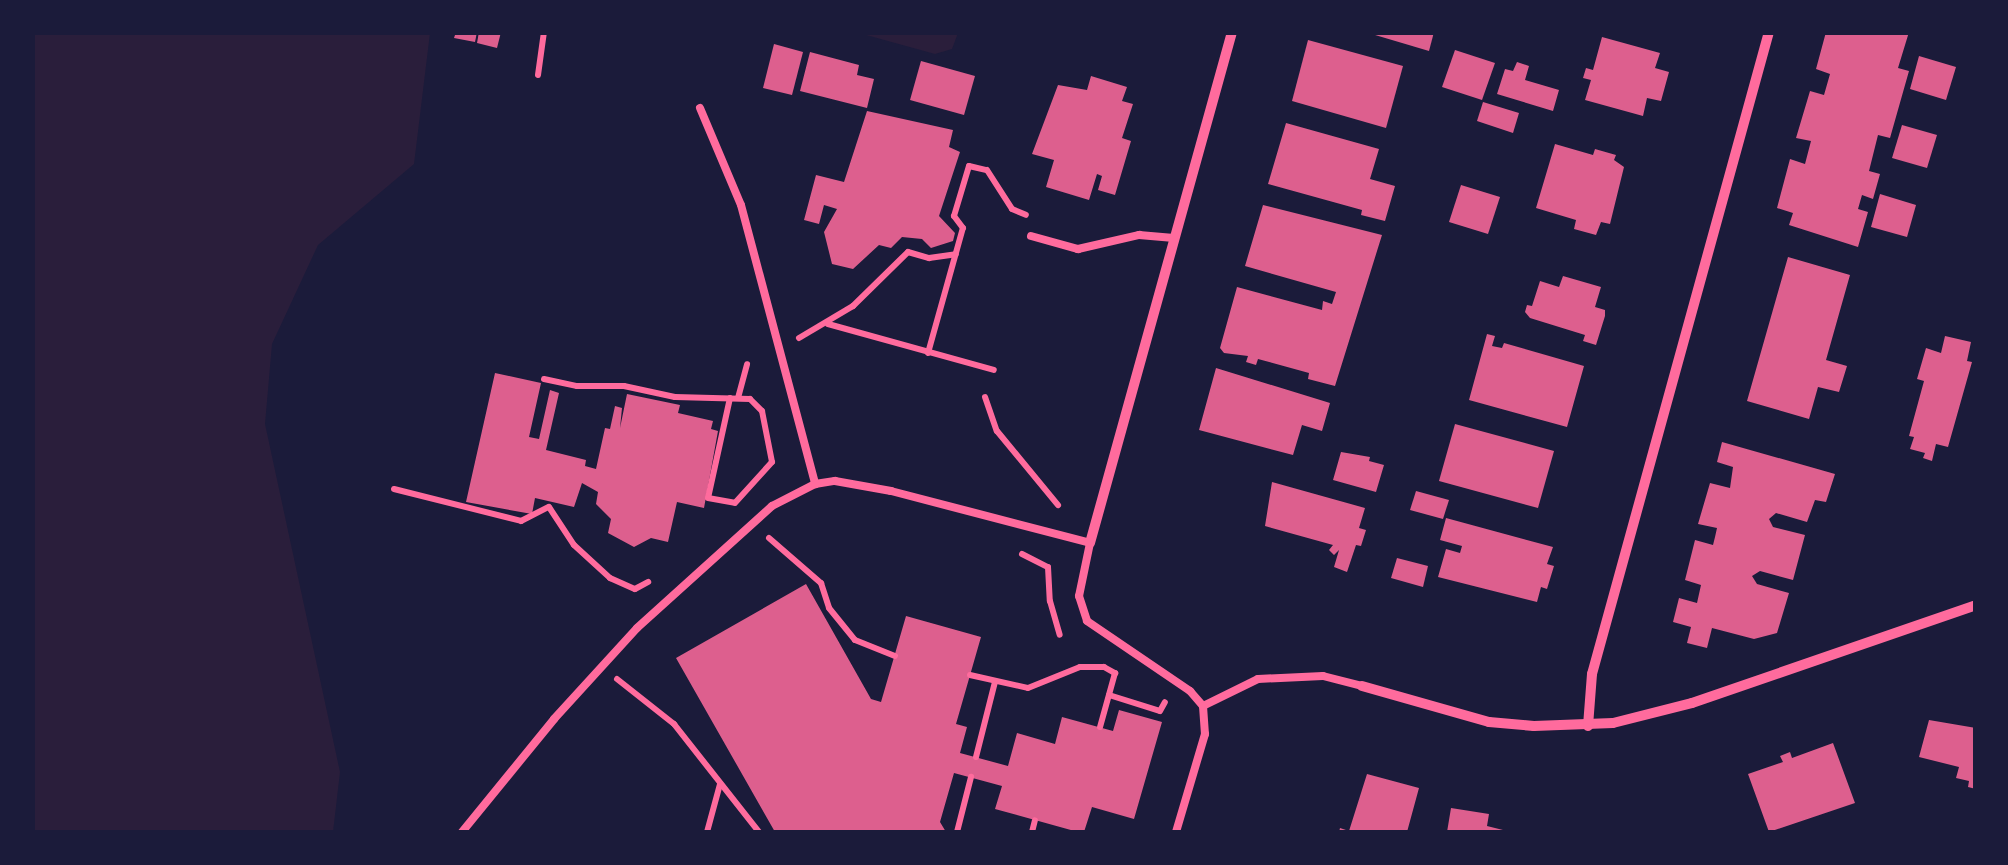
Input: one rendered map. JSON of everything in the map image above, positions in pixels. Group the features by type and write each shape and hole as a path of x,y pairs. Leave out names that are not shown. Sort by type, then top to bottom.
{"street":[{"path":"1090,543 1232,32"},
{"path":"1588,726 1592,674 1769,32"},
{"path":"1362,686 1490,722 1588,726 1647,717 1692,703 1976,604"}],"lane":[{"path":"700,108 742,205 814,484"},
{"path":"1031,236 1078,249 1140,235 1174,238"},
{"path":"462,832 598,668 772,506 814,484 835,482 892,490 1090,543 1079,596 1088,622 1178,684 1203,706 1205,734 1176,832"},
{"path":"1203,706 1258,679 1323,676 1362,686"}],"path":[{"path":"538,75 544,32"},
{"path":"928,353 963,228 954,216 969,166 987,170 1012,209 1036,220"},
{"path":"781,347 828,324 853,306 908,252 930,258 956,254"},
{"path":"828,324 994,370"},
{"path":"735,503 708,498 734,398 748,364"},
{"path":"544,379 675,396 734,398 758,404 774,452 767,472 722,515"},
{"path":"986,397 997,431 1058,505"},
{"path":"394,489 520,521 549,506 574,545 610,578 635,589 658,574"},
{"path":"753,524 820,584 829,608 855,640 894,656"},
{"path":"1022,554 1046,560 1050,601 1060,634"},
{"path":"970,675 1028,688 1079,664 1104,667 1115,672 1100,727"},
{"path":"598,668 640,694 674,724 759,832"},
{"path":"976,757 994,682"},
{"path":"1108,695 1160,711 1178,684"},
{"path":"957,832 971,777"},
{"path":"707,832 720,782"},
{"path":"1032,832 1035,820"}],"shaded area":[{"path":"958,32 952,49 935,54 859,33"},
{"path":"32,33 430,33 414,164 318,245 272,344 265,424 340,772 333,832 33,832"}],"building":[{"path":"456,32 477,32 475,42 454,38"},
{"path":"479,32 501,32 497,48 477,43"},
{"path":"1365,32 1434,32 1429,51"},
{"path":"1826,32 1909,32 1898,68 1909,71 1890,138 1878,135 1869,171 1880,174 1873,199 1862,195 1858,209 1868,212 1858,247 1789,225 1793,213 1777,208 1790,159 1805,164 1811,141 1796,138 1810,91 1824,95 1830,74 1816,69"},
{"path":"1602,37 1660,53 1655,68 1669,72 1661,101 1647,98 1643,116 1585,100 1591,80 1583,78 1586,68 1593,70"},
{"path":"1308,40 1403,66 1386,128 1292,101"},
{"path":"774,44 803,52 792,95 763,88"},
{"path":"1455,50 1495,63 1482,100 1442,87"},
{"path":"810,52 859,65 857,75 874,79 867,108 800,91"},
{"path":"1919,56 1956,67 1946,100 1910,89"},
{"path":"921,61 975,76 964,115 910,100"},
{"path":"1517,62 1529,66 1525,80 1559,90 1553,111 1497,94 1505,69 1513,71"},
{"path":"1091,76 1127,87 1122,101 1133,104 1122,138 1131,141 1115,195 1098,190 1102,176 1097,174 1089,200 1046,187 1054,160 1032,154 1058,85 1087,90"},
{"path":"1483,102 1519,113 1513,133 1477,121"},
{"path":"867,111 953,130 949,147 960,152 939,216 955,233 953,241 931,248 922,239 902,237 891,248 879,245 853,269 832,264 824,232 837,209 824,205 819,224 804,220 816,175 844,182"},
{"path":"1286,123 1379,149 1370,179 1395,186 1385,221 1361,215 1362,210 1268,184"},
{"path":"1902,125 1937,135 1927,168 1892,158"},
{"path":"1555,144 1593,155 1595,149 1616,155 1614,160 1624,167 1610,224 1601,222 1596,235 1574,229 1576,220 1536,208"},
{"path":"1461,185 1500,197 1488,234 1449,222"},
{"path":"1880,194 1916,205 1907,237 1871,227"},
{"path":"1263,205 1382,235 1335,386 1308,379 1309,373 1258,359 1256,365 1246,362 1248,356 1224,353 1220,348 1237,287 1322,310 1323,301 1332,304 1336,292 1245,266"},
{"path":"1788,257 1850,275 1826,360 1847,366 1839,392 1818,387 1809,419 1747,401"},
{"path":"1563,276 1601,287 1595,307 1605,310 1605,316 1596,345 1583,341 1585,335 1530,318 1525,312 1527,305 1532,306 1540,281 1559,287"},
{"path":"1487,334 1495,336 1492,346 1502,348 1504,343 1584,366 1567,427 1469,400"},
{"path":"1945,336 1971,342 1967,361 1972,362 1948,447 1936,444 1932,461 1923,458 1925,453 1910,449 1914,437 1909,436 1924,381 1917,379 1926,348 1941,353"},
{"path":"1216,368 1330,403 1322,431 1302,425 1293,455 1199,430"},
{"path":"495,373 541,383 529,437 539,439 550,390 559,393 546,450 586,460 585,466 596,469 605,428 610,429 615,406 622,408 620,428 627,394 680,405 678,413 713,421 711,429 718,431 704,508 677,502 668,542 651,538 634,547 608,533 611,519 596,504 598,492 582,483 574,507 535,498 532,514 466,502"},
{"path":"1455,424 1554,451 1538,508 1439,481"},
{"path":"1722,442 1835,474 1826,502 1815,500 1807,522 1776,513 1769,519 1773,527 1805,535 1793,580 1760,571 1752,576 1757,584 1789,593 1777,633 1754,639 1712,628 1707,648 1687,643 1691,627 1673,622 1679,598 1697,603 1701,585 1685,580 1695,540 1713,545 1717,528 1698,524 1710,483 1730,488 1733,467 1717,462"},
{"path":"1341,452 1370,457 1369,461 1384,465 1376,492 1333,480"},
{"path":"1272,482 1365,508 1359,528 1366,530 1347,572 1334,567 1339,550 1334,555 1329,550 1333,545 1265,526"},
{"path":"1416,491 1449,500 1443,519 1410,510"},
{"path":"1446,518 1553,547 1547,564 1554,566 1547,589 1541,587 1537,602 1438,577 1446,549 1460,553 1462,546 1440,540"},
{"path":"1397,558 1428,566 1423,587 1391,578"},
{"path":"806,584 871,699 881,702 906,616 981,637 956,724 967,727 960,753 1008,766 1017,733 1055,744 1062,717 1113,731 1119,710 1162,722 1134,819 1092,807 1084,832 1078,832 995,809 1002,786 954,773 940,822 946,832 775,832 676,658"},
{"path":"1929,720 1976,728 1976,789 1968,787 1969,781 1956,778 1959,767 1919,757"},
{"path":"1833,743 1855,803 1769,832 1748,774 1783,762 1780,756 1790,752 1792,758"},
{"path":"1367,774 1419,788 1407,832 1339,832 1340,828 1349,831"},
{"path":"1451,808 1489,814 1487,826 1511,832 1447,832"}]}
